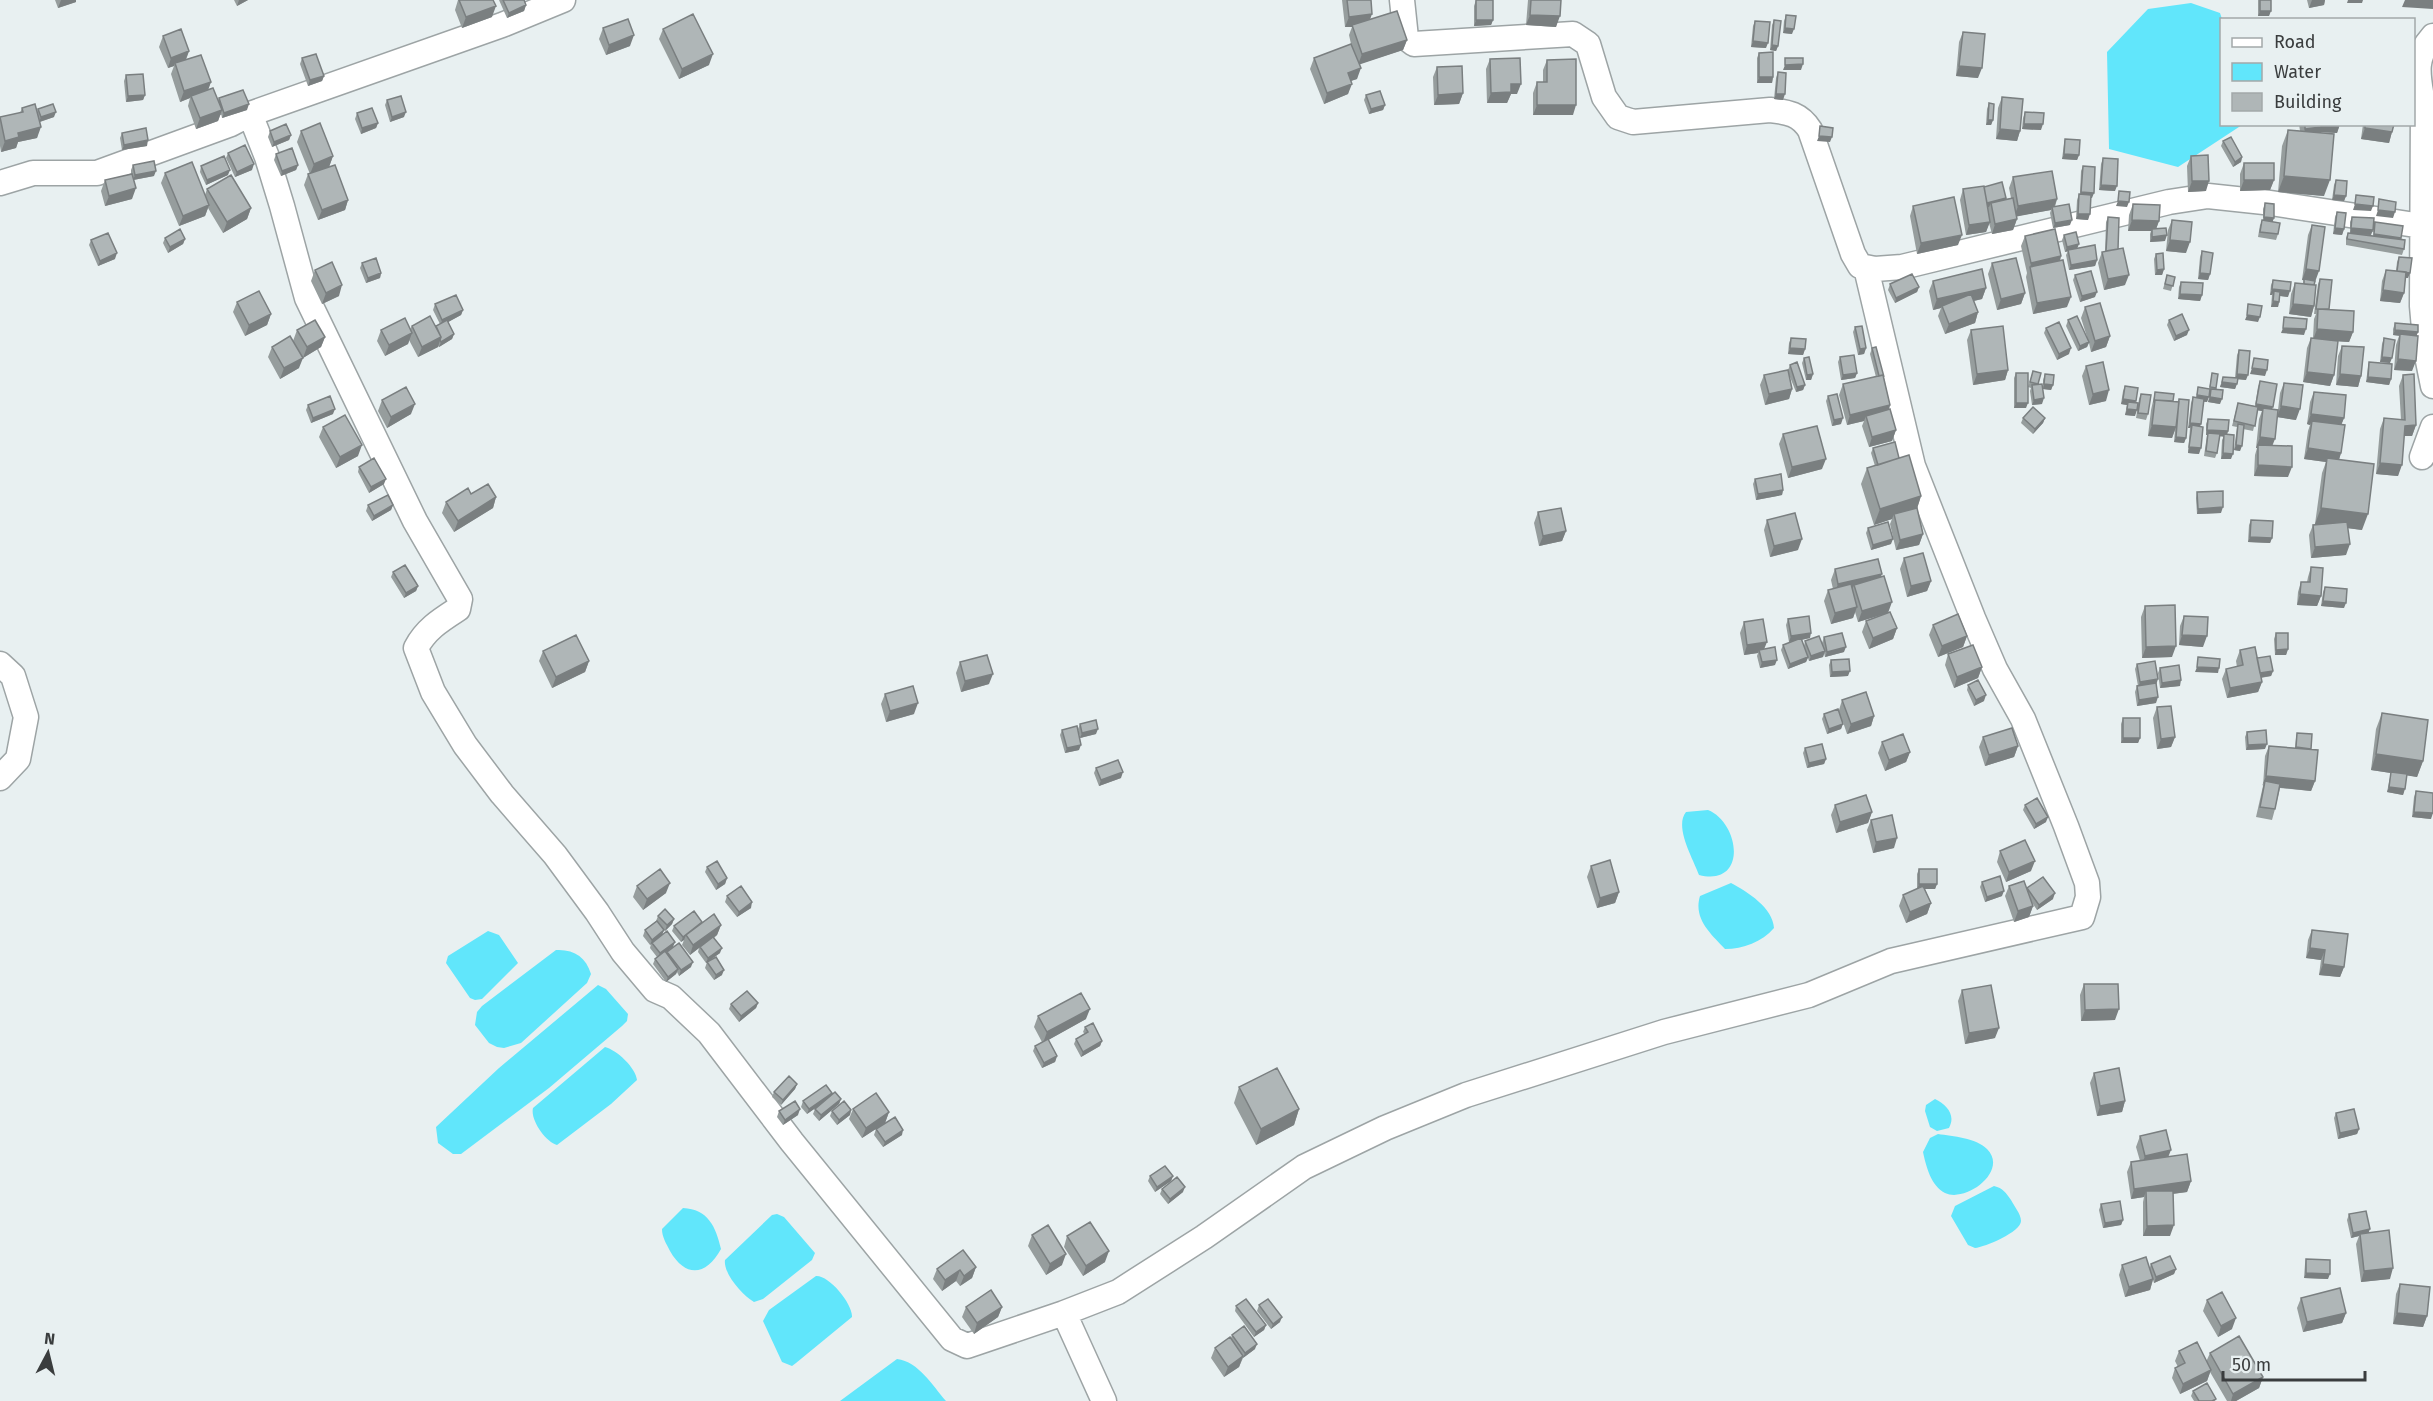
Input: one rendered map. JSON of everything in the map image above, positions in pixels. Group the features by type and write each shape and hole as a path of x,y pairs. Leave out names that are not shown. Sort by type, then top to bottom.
{"street":[{"path":"0,183 33,173 97,173 231,124 250,114 502,25 563,0"},
{"path":"1402,0 1406,38 1414,44 1573,34 1588,44 1604,97 1608,103 1618,117 1633,122 1770,110 1789,112 1804,120 1810,130 1853,254 1860,266 1866,268 1902,267 2169,202 2208,196 2295,206 2422,226"},
{"path":"2433,36 2422,49 2418,75 2423,103 2422,306 2426,351 2433,386"},
{"path":"250,114 282,206 307,298 415,521 460,599 458,609 431,627 416,648 433,692 465,745 502,794 555,855 623,952 655,990 671,997 709,1033 778,1125 952,1339 967,1346 1118,1292 1204,1237 1304,1167 1385,1128 1466,1095 1664,1032 1809,995 1891,961 2082,917 2088,897 2087,883 2066,826 2023,719 1995,669 1977,628 1913,466 1866,268"},
{"path":"2422,457 2433,427"},
{"path":"0,663 13,676 26,717 18,759 0,778"},
{"path":"1064,1313 1104,1401"}],"water":[{"path":"2191,3 2220,13 2222,18 2220,126 2240,126 2178,167 2109,149 2107,52 2148,9"},
{"path":"1708,810 1719,817 1727,827 1734,852 1732,863 1726,872 1715,876 1699,875 1682,826 1686,812"},
{"path":"1731,883 1752,896 1764,907 1773,921 1774,928 1752,944 1725,949 1701,919 1698,904 1700,896"},
{"path":"488,931 499,935 518,963 482,999 475,1000 470,998 446,963 448,956"},
{"path":"556,950 574,953 586,963 591,974 587,983 521,1043 504,1048 489,1043 475,1025 477,1012"},
{"path":"598,985 606,989 628,1014 627,1021 622,1026 549,1088 461,1154 453,1154 438,1143 436,1127 499,1068"},
{"path":"605,1047 625,1060 637,1080 611,1104 557,1145 553,1143 536,1124 533,1108"},
{"path":"1935,1099 1943,1104 1951,1115 1949,1128 1937,1131 1930,1127 1925,1111 1926,1105"},
{"path":"1938,1134 1971,1140 1987,1149 1992,1158 1993,1167 1982,1183 1964,1193 1954,1195 1945,1193 1936,1186 1923,1152 1930,1138"},
{"path":"1994,1186 2002,1189 2008,1195 2021,1221 2009,1234 1975,1248 1968,1245 1951,1216 1955,1206"},
{"path":"683,1208 692,1209 705,1216 716,1233 721,1249 709,1264 696,1270 689,1270 676,1260 663,1235 662,1229"},
{"path":"777,1214 784,1217 815,1253 812,1260 763,1299 754,1302 734,1283 727,1271 725,1260 772,1215"},
{"path":"816,1276 827,1280 839,1291 849,1305 852,1317 792,1366 782,1362 763,1321 769,1310"},
{"path":"897,1359 918,1369 946,1401 840,1401"}],"building":[{"path":"459,0 493,0 496,6 466,17"},
{"path":"503,0 524,0 526,5 509,13"},
{"path":"1347,0 1371,0 1372,14 1349,17"},
{"path":"1476,0 1493,0 1493,20 1476,20"},
{"path":"1531,0 1561,0 1560,16 1530,15"},
{"path":"2260,0 2271,0 2271,11 2260,11"},
{"path":"1397,11 1407,40 1362,54 1352,25"},
{"path":"693,14 713,54 682,69 663,29"},
{"path":"1786,15 1796,16 1794,29 1785,28"},
{"path":"628,19 634,35 609,45 603,28"},
{"path":"1774,20 1781,21 1778,46 1772,45"},
{"path":"1755,21 1770,22 1768,43 1753,41"},
{"path":"181,29 189,51 171,58 163,36"},
{"path":"1963,32 1985,34 1982,68 1959,66"},
{"path":"1351,44 1361,68 1348,73 1352,84 1327,93 1314,58"},
{"path":"1773,52 1773,77 1759,77 1759,53"},
{"path":"316,54 324,76 310,80 302,58"},
{"path":"201,55 211,82 184,91 175,63"},
{"path":"1520,58 1521,84 1511,84 1511,92 1491,93 1490,59"},
{"path":"1785,58 1803,58 1803,64 1785,65"},
{"path":"1576,59 1576,105 1537,105 1537,82 1547,82 1547,60"},
{"path":"1462,66 1463,93 1438,95 1437,67"},
{"path":"1778,72 1786,73 1785,94 1776,94"},
{"path":"143,74 145,95 128,96 126,75"},
{"path":"213,88 222,110 200,118 191,96"},
{"path":"243,90 249,104 224,113 219,98"},
{"path":"1380,91 1385,105 1371,109 1366,95"},
{"path":"401,96 406,112 392,117 387,100"},
{"path":"2002,97 2023,99 2020,131 2000,129"},
{"path":"1989,103 1994,104 1993,120 1988,120"},
{"path":"35,104 41,127 18,133 19,137 5,141 0,117 23,112 22,108"},
{"path":"53,104 56,112 41,117 38,109"},
{"path":"372,108 378,123 362,128 357,113"},
{"path":"2025,112 2044,113 2043,124 2024,124"},
{"path":"320,123 333,156 314,164 301,131"},
{"path":"286,124 291,135 274,142 270,131"},
{"path":"1820,126 1833,128 1832,137 1819,136"},
{"path":"2305,126 2321,126 2321,127 2305,129"},
{"path":"2365,126 2394,126 2392,132 2365,128"},
{"path":"146,128 148,140 124,145 122,133"},
{"path":"2288,130 2334,134 2330,180 2284,176"},
{"path":"2231,137 2242,157 2235,162 2223,141"},
{"path":"2065,139 2080,140 2079,155 2064,154"},
{"path":"245,145 254,164 237,172 228,153"},
{"path":"292,148 298,165 282,171 276,154"},
{"path":"2208,155 2209,181 2192,181 2191,156"},
{"path":"224,156 230,170 207,180 201,166"},
{"path":"2103,158 2118,159 2117,186 2101,185"},
{"path":"154,161 156,171 135,175 133,165"},
{"path":"192,162 209,205 183,216 165,173"},
{"path":"2244,163 2274,163 2274,180 2244,180"},
{"path":"335,165 348,200 322,210 308,174"},
{"path":"2083,166 2095,167 2094,193 2081,192"},
{"path":"2052,171 2057,199 2018,206 2013,177"},
{"path":"132,174 136,188 109,196 105,180"},
{"path":"231,175 251,208 227,222 207,189"},
{"path":"2336,180 2347,181 2346,196 2334,195"},
{"path":"2002,182 2006,198 1987,203 1984,187"},
{"path":"1984,186 1990,222 1969,225 1963,189"},
{"path":"2119,191 2130,192 2129,202 2118,201"},
{"path":"2079,194 2091,195 2090,214 2078,214"},
{"path":"2356,195 2374,197 2373,206 2355,204"},
{"path":"1954,197 1962,235 1921,243 1913,206"},
{"path":"2013,198 2017,219 1995,224 1991,203"},
{"path":"2379,199 2396,202 2395,212 2378,210"},
{"path":"2265,203 2274,204 2274,218 2264,217"},
{"path":"2069,204 2072,220 2055,223 2052,207"},
{"path":"2133,204 2160,205 2159,221 2132,220"},
{"path":"2337,212 2346,213 2344,229 2335,228"},
{"path":"2108,217 2119,218 2118,249 2106,251"},
{"path":"2352,217 2374,218 2373,230 2351,228"},
{"path":"2172,220 2192,222 2190,242 2170,240"},
{"path":"2262,220 2280,223 2278,234 2260,232"},
{"path":"2375,222 2403,226 2401,238 2374,234"},
{"path":"2312,225 2325,227 2319,271 2306,269"},
{"path":"2166,228 2167,235 2152,237 2152,229"},
{"path":"180,229 185,239 170,247 165,238"},
{"path":"2055,229 2061,256 2031,263 2025,236"},
{"path":"2076,232 2079,244 2067,247 2064,235"},
{"path":"108,233 117,253 100,261 91,240"},
{"path":"2348,233 2405,240 2404,249 2347,239"},
{"path":"2095,245 2097,260 2071,265 2068,250"},
{"path":"2123,248 2129,275 2108,279 2102,252"},
{"path":"2202,251 2213,253 2210,274 2200,273"},
{"path":"2163,253 2164,269 2157,270 2156,254"},
{"path":"2399,257 2412,258 2410,273 2397,271"},
{"path":"376,258 381,273 368,278 362,263"},
{"path":"2016,258 2025,293 2001,299 1992,263"},
{"path":"2063,260 2071,297 2037,303 2030,267"},
{"path":"332,262 342,285 326,293 315,270"},
{"path":"1982,269 1986,288 1937,299 1933,281"},
{"path":"2386,270 2406,272 2404,293 2383,290"},
{"path":"2091,271 2097,292 2082,296 2075,275"},
{"path":"1912,274 1919,287 1896,298 1890,284"},
{"path":"2167,275 2175,277 2173,286 2165,284"},
{"path":"2304,279 2315,281 2314,285 2304,284"},
{"path":"2320,279 2332,280 2329,309 2316,309"},
{"path":"2273,280 2291,282 2290,291 2272,289"},
{"path":"2181,282 2203,283 2202,295 2180,294"},
{"path":"2295,283 2316,285 2314,306 2293,304"},
{"path":"259,291 271,314 249,325 237,302"},
{"path":"2274,291 2280,292 2279,302 2273,301"},
{"path":"1971,294 1978,312 1949,324 1942,306"},
{"path":"456,295 463,310 442,320 435,304"},
{"path":"2100,303 2110,336 2095,341 2085,307"},
{"path":"2248,304 2262,306 2260,317 2247,315"},
{"path":"2318,309 2354,311 2353,332 2317,329"},
{"path":"2182,314 2189,330 2176,336 2169,320"},
{"path":"430,316 441,337 422,347 412,326"},
{"path":"2077,316 2089,342 2080,346 2068,320"},
{"path":"2284,317 2307,319 2306,329 2283,328"},
{"path":"405,318 412,333 389,345 381,330"},
{"path":"315,320 325,337 307,347 297,330"},
{"path":"447,320 454,334 441,342 436,326"},
{"path":"2059,322 2071,348 2059,354 2046,328"},
{"path":"2395,323 2418,325 2418,332 2395,330"},
{"path":"1862,326 1866,348 1860,349 1855,327"},
{"path":"2003,326 2008,370 1977,374 1971,330"},
{"path":"2400,334 2418,336 2416,361 2398,359"},
{"path":"290,336 303,358 284,368 272,347"},
{"path":"1791,338 1806,339 1805,349 1790,348"},
{"path":"2311,338 2338,341 2334,375 2307,372"},
{"path":"2384,338 2395,340 2392,358 2382,357"},
{"path":"2342,346 2364,347 2361,376 2340,374"},
{"path":"1876,347 1884,377 1879,376 1872,348"},
{"path":"2239,350 2250,351 2248,375 2237,374"},
{"path":"1854,355 1857,373 1843,375 1840,357"},
{"path":"1809,357 1813,374 1807,375 1804,358"},
{"path":"2254,358 2268,360 2267,370 2252,368"},
{"path":"1797,362 1805,385 1797,387 1790,365"},
{"path":"2103,362 2109,390 2093,394 2086,366"},
{"path":"2369,362 2392,364 2391,379 2368,377"},
{"path":"1788,370 1792,389 1769,394 1764,375"},
{"path":"2033,371 2041,373 2038,384 2030,382"},
{"path":"2016,373 2028,373 2028,403 2016,403"},
{"path":"2212,373 2218,374 2216,388 2210,387"},
{"path":"2045,374 2054,375 2053,385 2044,384"},
{"path":"2414,374 2416,425 2405,426 2402,465 2380,463 2384,418 2405,420 2403,375"},
{"path":"1883,375 1890,405 1850,415 1843,384"},
{"path":"2223,377 2238,378 2237,384 2222,382"},
{"path":"2260,381 2277,384 2273,407 2256,404"},
{"path":"2284,383 2303,385 2300,409 2281,406"},
{"path":"2042,384 2044,398 2034,400 2032,385"},
{"path":"2125,386 2138,388 2136,401 2123,399"},
{"path":"406,387 415,404 391,417 382,400"},
{"path":"2198,387 2210,389 2209,397 2197,395"},
{"path":"2211,389 2223,390 2222,399 2210,397"},
{"path":"2155,392 2174,394 2173,401 2154,401"},
{"path":"2314,392 2346,395 2344,418 2311,414"},
{"path":"1837,394 1843,418 1834,420 1828,396"},
{"path":"2141,394 2151,395 2148,414 2138,413"},
{"path":"330,396 335,409 313,418 308,405"},
{"path":"2193,397 2204,399 2201,424 2190,423"},
{"path":"2179,399 2189,400 2186,438 2176,437"},
{"path":"2155,400 2179,402 2176,427 2152,425"},
{"path":"2128,402 2138,403 2137,410 2127,409"},
{"path":"2238,403 2258,407 2255,426 2234,421"},
{"path":"2033,407 2045,418 2035,429 2023,418"},
{"path":"2263,408 2278,410 2275,439 2260,437"},
{"path":"1890,409 1896,430 1872,437 1866,416"},
{"path":"345,415 362,445 340,457 323,427"},
{"path":"2208,419 2229,420 2228,431 2207,430"},
{"path":"2312,421 2345,425 2341,453 2308,448"},
{"path":"2238,424 2244,425 2242,446 2236,445"},
{"path":"2192,425 2203,427 2201,448 2189,447"},
{"path":"1817,426 1826,459 1792,467 1783,434"},
{"path":"2208,433 2220,434 2217,453 2206,451"},
{"path":"2224,434 2234,435 2233,454 2223,453"},
{"path":"1895,442 1899,458 1878,465 1873,448"},
{"path":"2258,445 2292,446 2292,467 2258,465"},
{"path":"1909,455 1921,496 1880,509 1867,468"},
{"path":"374,458 386,479 371,487 359,467"},
{"path":"2327,458 2374,464 2368,514 2321,508"},
{"path":"1781,474 1783,490 1758,494 1755,479"},
{"path":"488,484 496,497 458,521 446,502 468,488 471,494"},
{"path":"2223,491 2223,507 2198,509 2197,492"},
{"path":"388,495 393,505 374,516 368,505"},
{"path":"1561,508 1566,531 1543,536 1538,512"},
{"path":"1917,508 1923,534 1900,540 1894,514"},
{"path":"1795,513 1802,539 1774,546 1767,520"},
{"path":"2251,520 2273,521 2272,538 2250,537"},
{"path":"1888,522 1893,539 1873,545 1868,528"},
{"path":"2347,522 2350,544 2315,547 2313,525"},
{"path":"1923,553 1931,581 1911,586 1904,558"},
{"path":"1878,559 1882,574 1838,584 1835,569"},
{"path":"405,565 418,586 406,593 393,572"},
{"path":"2311,567 2323,568 2321,596 2300,594 2301,582 2310,582"},
{"path":"1884,576 1892,602 1862,611 1854,585"},
{"path":"1851,584 1857,607 1835,613 1828,590"},
{"path":"2325,587 2347,589 2346,603 2323,601"},
{"path":"2175,605 2176,646 2146,647 2145,606"},
{"path":"1890,612 1897,628 1873,638 1866,621"},
{"path":"1958,614 1967,636 1942,646 1933,625"},
{"path":"1809,616 1811,633 1791,636 1788,619"},
{"path":"2184,616 2208,617 2207,636 2182,635"},
{"path":"1763,619 1767,642 1747,645 1744,622"},
{"path":"1842,633 1846,647 1827,652 1824,637"},
{"path":"2276,633 2288,633 2288,649 2276,650"},
{"path":"576,635 589,661 556,677 543,651"},
{"path":"1819,636 1825,651 1811,656 1805,641"},
{"path":"1801,638 1808,657 1790,664 1783,645"},
{"path":"1973,645 1982,667 1957,677 1948,654"},
{"path":"1775,647 1777,660 1762,662 1759,650"},
{"path":"2255,647 2262,682 2230,688 2226,669 2243,665 2240,650"},
{"path":"987,655 993,674 965,681 960,662"},
{"path":"2270,656 2273,671 2260,673 2257,658"},
{"path":"2198,657 2220,659 2219,668 2197,667"},
{"path":"1849,659 1850,671 1832,672 1831,660"},
{"path":"2155,661 2158,679 2140,682 2137,664"},
{"path":"2179,665 2181,680 2162,683 2160,668"},
{"path":"1978,680 1986,695 1976,700 1968,685"},
{"path":"2156,683 2158,697 2139,700 2137,686"},
{"path":"913,686 918,703 890,711 885,694"},
{"path":"1866,692 1874,716 1851,724 1842,700"},
{"path":"2171,706 2175,737 2161,739 2157,707"},
{"path":"1838,709 1843,724 1829,729 1824,714"},
{"path":"2382,713 2428,720 2423,761 2376,754"},
{"path":"2123,718 2140,718 2140,738 2123,738"},
{"path":"1096,720 1098,729 1082,733 1080,724"},
{"path":"1077,726 1081,745 1067,748 1062,730"},
{"path":"2012,728 2018,746 1989,755 1983,737"},
{"path":"2266,730 2267,744 2248,745 2247,732"},
{"path":"2297,733 2312,734 2311,749 2296,747"},
{"path":"1903,734 1910,752 1889,760 1882,742"},
{"path":"1822,744 1826,759 1809,763 1805,748"},
{"path":"2269,746 2318,750 2315,781 2266,776"},
{"path":"1118,760 1123,772 1101,780 1096,768"},
{"path":"2391,772 2407,774 2405,789 2389,787"},
{"path":"2265,781 2280,784 2275,809 2260,807"},
{"path":"2416,791 2433,793 2433,813 2414,812"},
{"path":"1866,795 1872,812 1840,822 1835,805"},
{"path":"2037,798 2048,817 2036,824 2025,805"},
{"path":"1892,815 1897,838 1876,842 1871,820"},
{"path":"2025,840 2035,861 2009,872 2000,851"},
{"path":"1610,860 1619,892 1600,898 1591,866"},
{"path":"717,861 727,878 718,884 707,867"},
{"path":"660,869 670,883 647,899 637,886"},
{"path":"1919,869 1937,869 1937,884 1919,884"},
{"path":"2000,876 2004,891 1987,897 1982,882"},
{"path":"2043,877 2055,893 2039,905 2027,888"},
{"path":"2024,881 2033,906 2018,911 2009,886"},
{"path":"741,886 752,902 739,912 727,896"},
{"path":"1923,886 1931,903 1910,912 1903,895"},
{"path":"665,909 674,919 667,925 658,916"},
{"path":"694,911 702,922 683,937 674,926"},
{"path":"714,914 721,925 693,945 686,935"},
{"path":"657,921 664,930 652,940 645,930"},
{"path":"2312,930 2348,934 2344,967 2323,964 2325,950 2310,948"},
{"path":"667,931 675,942 660,953 652,943"},
{"path":"713,937 722,948 708,958 700,947"},
{"path":"679,943 693,962 681,970 667,952"},
{"path":"665,951 678,969 668,977 655,959"},
{"path":"716,957 724,970 716,975 707,962"},
{"path":"2084,984 2118,984 2119,1009 2085,1010"},
{"path":"1991,985 1999,1028 1969,1033 1962,990"},
{"path":"747,991 758,1003 741,1016 731,1004"},
{"path":"1081,993 1090,1009 1047,1032 1038,1016"},
{"path":"1093,1023 1102,1041 1083,1052 1076,1039 1088,1032 1085,1027"},
{"path":"1048,1039 1057,1056 1044,1063 1035,1046"},
{"path":"1277,1068 1299,1109 1261,1129 1239,1087"},
{"path":"2119,1068 2125,1101 2100,1106 2094,1073"},
{"path":"789,1076 797,1084 783,1100 774,1092"},
{"path":"826,1085 832,1093 809,1109 803,1101"},
{"path":"835,1092 841,1099 821,1115 815,1109"},
{"path":"876,1093 889,1112 866,1128 853,1109"},
{"path":"795,1101 800,1109 785,1120 779,1111"},
{"path":"844,1101 851,1110 839,1120 832,1111"},
{"path":"2354,1109 2359,1129 2340,1133 2336,1113"},
{"path":"895,1117 903,1130 885,1142 876,1129"},
{"path":"2166,1130 2171,1150 2145,1156 2140,1136"},
{"path":"2187,1154 2191,1181 2134,1189 2131,1162"},
{"path":"1165,1166 1173,1176 1157,1187 1150,1176"},
{"path":"1177,1177 1185,1187 1170,1199 1162,1189"},
{"path":"2146,1191 2173,1191 2174,1225 2147,1226"},
{"path":"2120,1201 2123,1220 2105,1223 2101,1204"},
{"path":"2366,1211 2370,1229 2353,1233 2349,1214"},
{"path":"1090,1222 1109,1251 1086,1266 1067,1236"},
{"path":"1048,1225 1066,1254 1050,1264 1032,1235"},
{"path":"2389,1230 2393,1268 2364,1271 2360,1234"},
{"path":"963,1250 976,1267 964,1276 960,1270 945,1280 937,1269"},
{"path":"2170,1256 2176,1269 2156,1277 2151,1264"},
{"path":"2146,1257 2153,1279 2129,1287 2122,1265"},
{"path":"2306,1259 2330,1260 2330,1274 2306,1273"},
{"path":"2400,1284 2430,1287 2427,1316 2397,1313"},
{"path":"2340,1288 2346,1313 2307,1322 2301,1298"},
{"path":"991,1290 1002,1307 977,1323 966,1307"},
{"path":"2222,1292 2236,1318 2221,1326 2207,1300"},
{"path":"1246,1299 1266,1325 1256,1332 1236,1306"},
{"path":"1268,1299 1282,1317 1273,1324 1259,1305"},
{"path":"1244,1326 1257,1344 1245,1353 1232,1335"},
{"path":"2239,1336 2263,1377 2233,1394 2210,1353"},
{"path":"1230,1337 1243,1356 1228,1367 1215,1348"},
{"path":"2197,1342 2211,1370 2183,1384 2175,1368 2185,1363 2179,1351"},
{"path":"2207,1383 2216,1399 2199,1401 2193,1391"}]}
